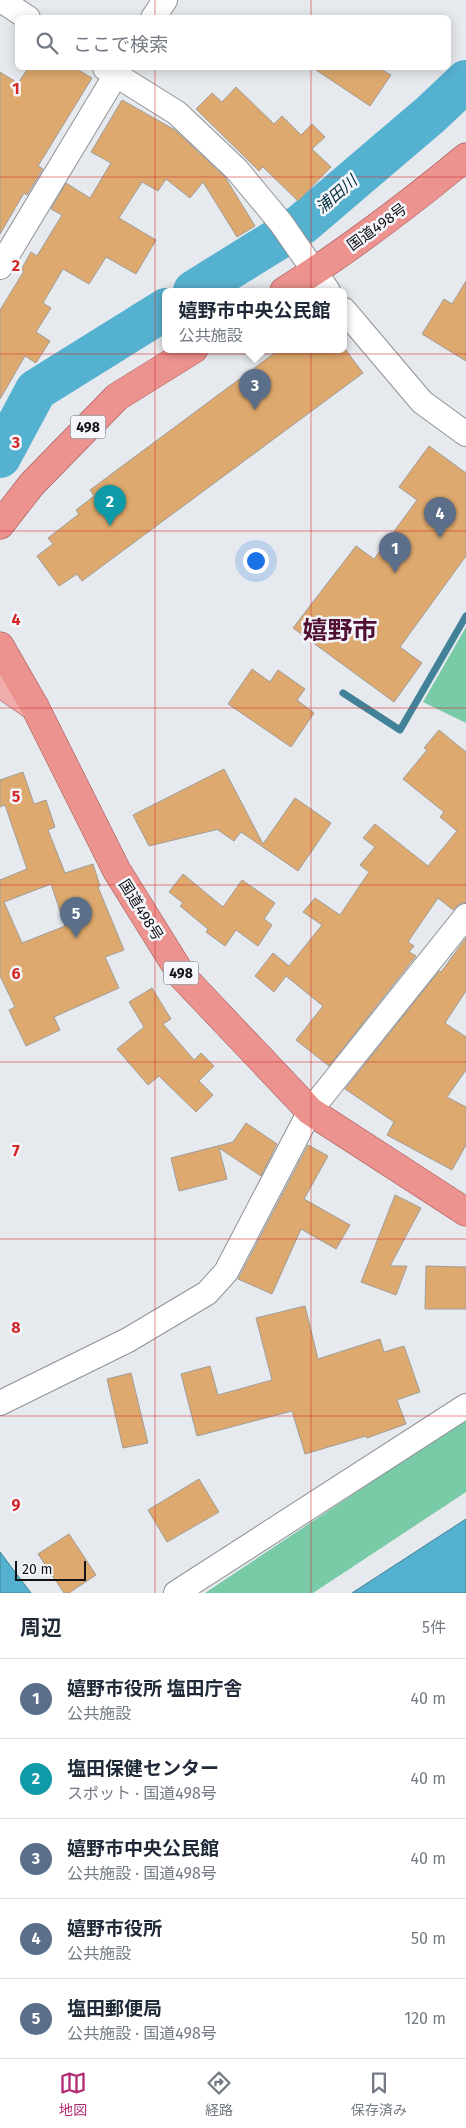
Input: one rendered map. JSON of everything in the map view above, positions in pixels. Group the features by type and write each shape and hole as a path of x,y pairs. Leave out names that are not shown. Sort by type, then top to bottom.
{"highway":[{"name":"国道498号","path":"295,288 322,281 466,157"},
{"name":"498","path":"0,525 32,484 117,398 188,353"},
{"name":"国道498号","path":"0,646 35,706 117,870 183,977 310,1111 466,1212"}],"main road":[{"path":"0,683 35,706"}],"street":[{"path":"1,0 24,15"},
{"path":"155,15 165,0"},
{"path":"0,267 113,70 177,113 237,170 281,223 322,281"},
{"path":"347,314 422,402 466,434"},
{"path":"0,1404 128,1340 207,1293 226,1272 310,1111 466,916"},
{"path":"176,1593 466,1406"}],"green space":[{"path":"466,627 466,723 423,702"},
{"path":"466,1419 466,1492 313,1593 205,1593"}],"water":[{"path":"466,1519 466,1593 352,1593"},
{"path":"0,1552 31,1593 0,1593"}],"building":[{"path":"27,70 78,70 92,78 38,166 43,169 27,195 24,193 0,234 0,72 18,83"},
{"path":"316,70 382,70 391,75 370,106"},
{"path":"236,87 274,124 282,116 301,135 312,124 325,137 312,149 331,167 298,201 263,167 259,171 196,109 212,93 222,102"},
{"path":"122,100 175,130 225,177 255,226 237,237 203,182 190,198 166,179 158,191 142,182 119,218 156,240 136,274 106,257 89,284 63,269 43,303 51,308 36,332 50,341 36,363 25,356 0,399 0,310 24,271 21,270 31,252 37,256 62,215 51,209 66,183 90,198 111,163 91,152"},
{"path":"466,281 466,361 422,334 444,299 452,304"},
{"path":"347,352 363,373 82,581 77,574 59,586 37,556 53,544 48,538 79,514 76,510 94,496 90,490 275,353"},
{"path":"429,446 466,473 466,556 400,647 422,663 394,702 293,628 356,546 374,559 417,500 399,487"},
{"path":"252,669 270,682 278,670 305,689 297,700 314,713 291,747 228,704"},
{"path":"439,730 466,752 466,903 461,903 453,910 438,898 408,942 414,946 409,952 416,956 329,1066 296,1040 323,1006 286,976 274,992 255,976 273,953 289,966 322,925 303,912 315,898 340,915 369,872 360,865 375,847 363,838 375,824 428,866 457,831 440,817 444,812 403,779 427,750 424,748"},
{"path":"224,769 263,844 295,798 331,823 298,871 241,832 234,841 219,829 149,846 133,815"},
{"path":"23,772 34,804 46,800 55,827 48,830 65,873 93,864 100,886 98,887 124,950 105,957 119,988 54,1017 60,1030 26,1046 9,1010 15,1007 0,976 0,880 27,869 5,805 0,807 0,780","holes":["51,884 65,926 22,943 4,902"]},
{"path":"183,874 223,907 242,880 275,903 264,919 272,925 258,946 236,930 225,946 206,932 208,929 180,906 183,903 169,892"},
{"path":"466,938 466,991 445,1023 466,1037 466,1070 447,1097 466,1107 466,1145 452,1170 387,1135 394,1122 345,1089 439,971 441,972"},
{"path":"152,988 171,1019 163,1024 194,1060 201,1053 214,1066 199,1081 213,1095 196,1112 159,1076 148,1085 117,1049 144,1027 129,1002"},
{"path":"246,1123 277,1144 261,1176 219,1148 227,1179 179,1191 171,1158 233,1142"},
{"path":"308,1145 328,1156 304,1199 350,1225 336,1249 301,1229 272,1294 238,1279"},
{"path":"395,1195 421,1208 390,1266 407,1266 396,1295 361,1282"},
{"path":"426,1266 466,1267 466,1309 425,1309"},
{"path":"305,1306 318,1359 380,1339 384,1352 404,1346 420,1392 397,1400 406,1424 367,1438 366,1436 305,1454 292,1411 197,1436 181,1374 210,1366 218,1395 272,1380 256,1318"},
{"path":"131,1373 148,1443 123,1448 107,1379"},
{"path":"199,1479 219,1512 167,1542 148,1510"},
{"path":"69,1534 96,1575 69,1593 64,1593 38,1554"}],"waterway":[{"name":"浦田川","path":"199,288 302,224 431,114 466,81"},
{"name":"浦田川","path":"0,457 36,390 162,311"},
{"path":"343,693 400,730 466,616"}],"place":[{"name":"嬉野市中央公民館","path":"255,410"},
{"name":"塩田保健センター","path":"110,526"},
{"name":"嬉野市役所","path":"440,538"},
{"name":"嬉野市役所 塩田庁舎","path":"395,573"},
{"name":"塩田郵便局","path":"76,938"}],"district":[{"name":"嬉野市","path":"340,630"}]}
